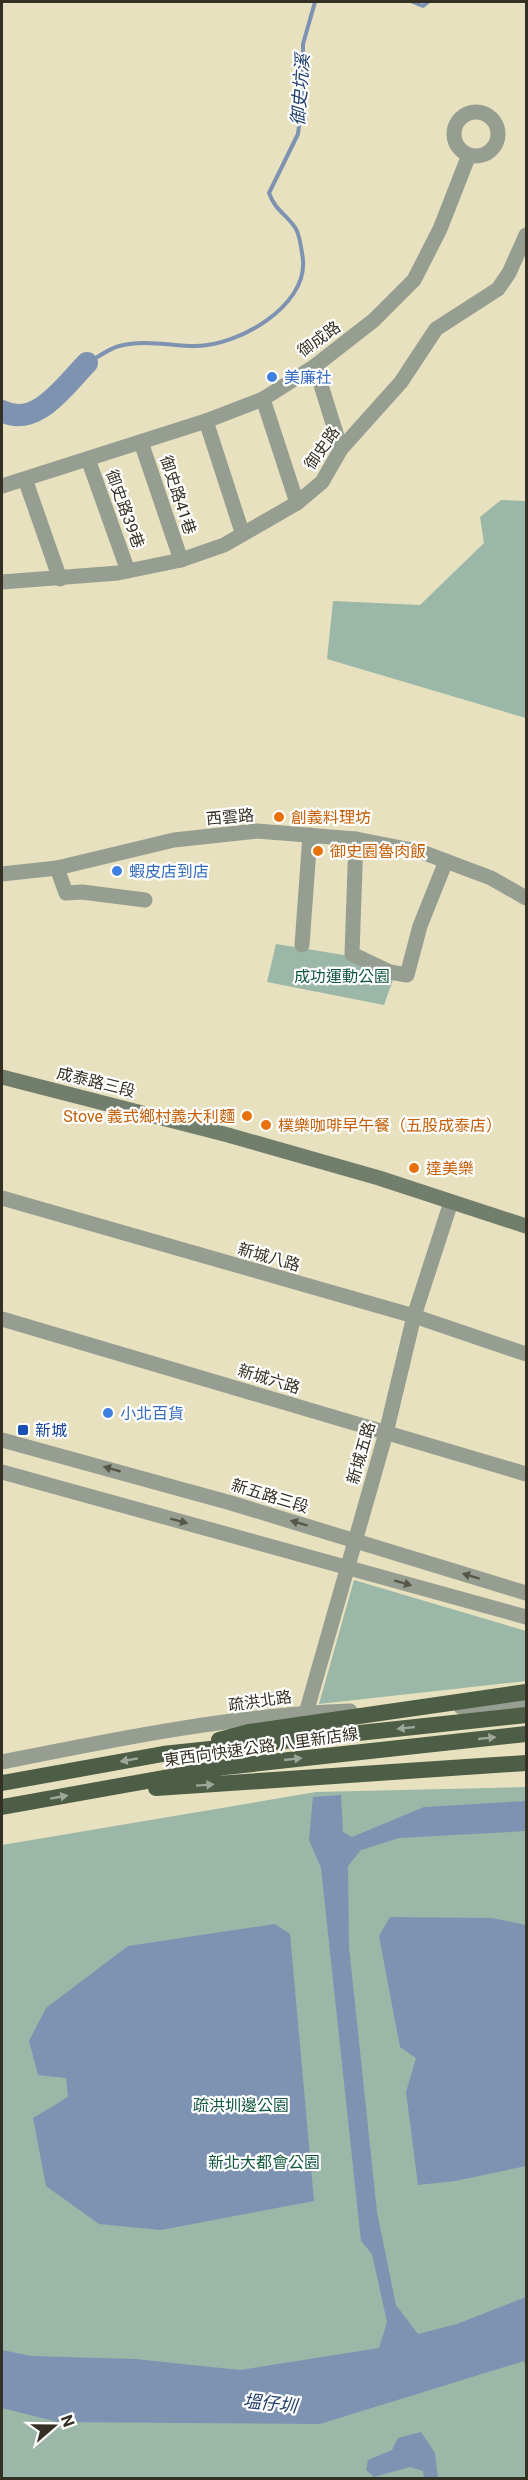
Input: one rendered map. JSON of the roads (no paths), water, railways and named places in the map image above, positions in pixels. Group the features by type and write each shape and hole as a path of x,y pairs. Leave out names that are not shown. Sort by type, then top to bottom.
{"highway":[{"path":"163,1754 249,1732 526,1692"},
{"name":"東西向快速公路 八里新店線","path":"2,1783 163,1754 526,1715"},
{"name":"東西向快速公路 八里新店線","path":"2,1807 225,1767 526,1734"},
{"path":"105,1789 165,1788 526,1763"}],"main road":[{"name":"成泰路三段","path":"2,1077 228,1135 379,1178 526,1226"}],"street":[{"name":"御成路","path":"2,486 206,421 263,399 315,366 375,320 414,280 440,229 469,155"},
{"name":"御史路","path":"2,582 60,579 128,571 181,560 224,545 242,532 297,503 322,482 341,449 401,382 436,329 498,289 509,273 526,234"},
{"path":"315,366 341,449"},
{"path":"263,399 297,503"},
{"path":"206,421 242,532"},
{"name":"御史路41巷","path":"141,442 181,560"},
{"name":"御史路39巷","path":"88,459 128,571"},
{"path":"25,479 60,579"},
{"name":"西雲路","path":"2,874 57,868 174,840 257,831 356,839 422,852 491,878 526,898"},
{"path":"302,945 310,835"},
{"path":"356,839 352,954 358,959 390,972 407,975 420,926 446,861"},
{"path":"57,868 66,893 82,892 145,900"},
{"name":"新城八路","path":"2,1198 414,1316 526,1354"},
{"name":"新城五路","path":"306,1713 386,1433 414,1316 450,1202"},
{"name":"新城六路","path":"2,1318 526,1474"},
{"name":"新五路三段","path":"2,1440 231,1503 526,1593"},
{"path":"2,1472 526,1617"},
{"name":"疏洪北路","path":"2,1762 82,1746 306,1713 526,1706"}],"water":[{"name":"塭仔圳","path":"341,1795 343,1832 352,1837 424,1807 526,1801 526,1831 399,1838 361,1850 348,1866 349,1947 377,2212 396,2305 418,2334 457,2324 526,2297 526,2369 524,2361 320,2424 58,2422 2,2408 2,2350 31,2356 135,2359 240,2370 379,2348 387,2322 372,2254 361,2241 321,1868 309,1840 313,1797"},
{"path":"390,1917 492,1918 526,1925 526,2166 455,2181 418,2185 406,2092 416,2058 400,2047 379,1936"},
{"path":"275,1924 290,1934 314,2201 161,2230 99,2224 46,2186 33,2118 68,2097 66,2078 38,2075 29,2041 46,2008 128,1946"},
{"path":"421,2432 435,2453 438,2478 424,2478 423,2471 410,2467 374,2477 366,2470 368,2460 392,2450 398,2438"}],"waterway":[{"name":"御史坑溪","path":"87,363 111,349 129,344 196,346 231,339 266,321 282,308 294,293 301,277 303,260 300,240 296,229 275,205 269,193 298,134 303,93 303,44 315,2"},
{"name":"御史坑溪","path":"413,2 423,6 428,2"},
{"name":"御史坑溪","path":"2,411 15,415 38,410 59,393 87,363"}],"place":[{"name":"美廉社","path":"272,377"},
{"name":"創義料理坊","path":"279,817"},
{"name":"御史園魯肉飯","path":"318,851"},
{"name":"蝦皮店到店","path":"117,871"},
{"name":"Stove 義式鄉村義大利麵","path":"247,1116"},
{"name":"樸樂咖啡早午餐（五股成泰店）","path":"266,1125"},
{"name":"達美樂","path":"414,1168"},
{"name":"小北百貨","path":"108,1413"},
{"name":"新城","path":"23,1430"}],"park label":[{"name":"成功運動公園","path":"342,976"},
{"name":"疏洪圳邊公園","path":"241,2105"},
{"name":"新北大都會公園","path":"264,2162"}]}
